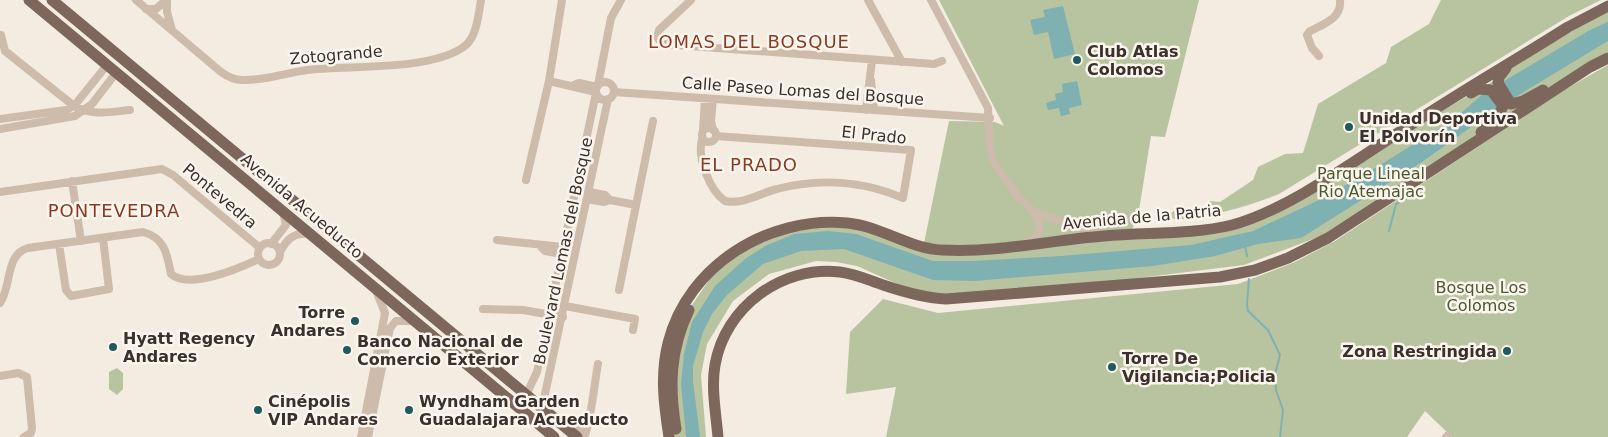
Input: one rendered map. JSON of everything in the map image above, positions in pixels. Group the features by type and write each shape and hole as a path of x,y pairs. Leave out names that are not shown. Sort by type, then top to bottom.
{"main road":[{"name":"Avenida Acueducto","path":"29,0 554,437"},
{"name":"Avenida Acueducto","path":"52,0 576,437"},
{"name":"Avenida de la Patria","path":"673,433 670,389 671,370 678,335 692,304 721,261 746,244 770,234 800,226 833,223 867,227 923,247 940,250 992,248 1105,236 1201,230 1233,225 1294,198 1424,115 1576,22 1608,6"},
{"path":"1526,54 1505,69 1498,80 1511,104 1523,101 1546,88 1562,85"},
{"path":"717,437 714,384 715,365 728,330 735,318 755,297 779,282 800,275 822,271 855,274 930,298 968,299 1171,282 1220,277 1255,270 1288,258 1328,238 1466,150 1562,85 1608,58"},
{"path":"1424,115 1478,89 1485,88 1496,94 1503,106 1502,111 1466,150"},
{"path":"717,437 707,389 710,358 721,326 743,298 774,276 810,266 826,265 856,270 893,287"},
{"path":"526,396 576,437"}],"street":[{"name":"Zotogrande","path":"136,0 228,77 250,80 305,70 409,63 453,53 464,47 471,39 481,0"},
{"path":"146,9 156,9 166,0"},
{"path":"166,0 168,20 174,32"},
{"path":"526,180 549,81 562,0"},
{"name":"Boulevard Lomas del Bosque","path":"526,396 537,372 611,18 621,0"},
{"path":"691,0 659,30 657,37 662,44 934,64 942,61"},
{"path":"868,0 902,62"},
{"path":"931,0 981,91 990,118 990,150 994,163 1016,194 1034,212 1040,228 1036,238 992,248"},
{"path":"1319,56 1312,48 1307,35 1310,31 1337,15 1340,11 1340,0"},
{"path":"1,35 3,49 84,112 96,114 130,110"},
{"path":"870,110 872,60"},
{"path":"0,119 66,110 74,106 107,65"},
{"path":"0,129 67,118 84,112 116,73"},
{"path":"549,81 574,85 579,83 597,89 602,99 608,99 614,92"},
{"path":"92,83 102,90"},
{"name":"Calle Paseo Lomas del Bosque","path":"597,89 609,83 614,92 990,118"},
{"path":"709,98 711,121 715,133 710,142 703,135 708,128 715,133"},
{"name":"El Prado","path":"709,98 701,148 705,168 713,186 725,201 734,203 789,186 826,182 852,183 903,198 911,150 715,133"},
{"name":"Boulevard Lomas del Bosque","path":"542,408 563,317 608,99"},
{"path":"619,290 653,121"},
{"name":"Pontevedra","path":"0,192 162,169 173,175 260,248"},
{"path":"72,181 81,241"},
{"path":"588,195 604,202 610,200 636,205"},
{"path":"259,259 260,248 271,244 286,225 283,212"},
{"path":"1034,212 1105,236"},
{"path":"0,302 7,288 13,260 17,254 28,248 139,232 150,235 166,248 171,274 180,279 227,274 259,259"},
{"path":"259,259 265,265 273,265 279,260 280,252 293,236 300,233 309,234"},
{"path":"59,244 66,290 71,296 109,289 103,238"},
{"path":"497,240 540,246 546,244 562,251"},
{"path":"271,244 280,252"},
{"path":"361,437 385,313 384,306 373,287"},
{"path":"565,306 635,320 633,330"},
{"path":"483,309 523,310 563,317"},
{"path":"368,437 390,328 396,321 414,321"},
{"path":"576,437 588,418 598,364"},
{"path":"0,376 18,373 27,377 32,428 31,433 24,437"}],"green space":[{"path":"939,0 1199,0 1165,137 1151,136 1139,210 1131,233 961,246 924,243 949,121 995,122 1004,126"},
{"name":"Unidad Deportiva El Polvorín","path":"1441,0 1601,0 1569,16 1279,194 1215,214 1176,220 1172,218 1171,213 1175,210 1196,212 1208,206 1210,201 1220,202 1253,180 1258,167 1285,154 1303,153 1318,104 1386,63 1391,47 1429,24"},
{"name":"Parque Lineal Rio Atemajac","path":"1608,8 1608,52 1329,233 1244,265 1098,283 946,296 913,291 857,266 836,262 816,261 769,274 733,301 707,344 701,375 706,437 673,437 671,429 674,379 685,323 692,305 722,261 787,229 863,227 929,251 1246,223 1490,83 1523,58"},
{"name":"Bosque Los Colomos","path":"1608,65 1608,437 1452,437 1425,411 1407,437 886,437 896,387 846,394 850,332 883,299 938,313 1238,284 1295,262 1335,241 1564,90"},
{"path":"117,368 123,373 123,389 117,395 109,389 109,372"}],"water":[{"path":"1063,6 1075,54 1054,59 1048,32 1034,35 1030,20 1045,17 1043,10"},
{"path":"1608,22 1608,41 1499,107 1422,162 1301,238 1258,244 1215,256 1153,266 974,281 933,280 844,249 801,251 763,264 727,295 712,314 703,332 693,366 700,437 686,437 681,384 684,354 692,322 715,286 745,259 765,246 794,234 828,231 856,234 933,261 973,261 1191,245 1253,231 1317,201 1364,175 1454,119 1484,93 1590,30"},
{"path":"1077,81 1082,105 1069,108 1070,114 1061,116 1059,108 1048,110 1046,103 1056,100 1055,94 1063,92 1062,84"}],"waterway":[{"path":"1389,231 1396,204 1422,190"},
{"path":"1245,246 1247,256"},
{"path":"1249,279 1248,311 1268,330 1280,355 1275,374 1276,390 1283,410 1280,437"}],"place":[{"name":"Club Atlas Colomos","path":"1077,60"},
{"name":"Unidad Deportiva El Polvorín","path":"1349,127"},
{"name":"Torre Andares","path":"355,321"},
{"name":"Hyatt Regency Andares","path":"113,347"},
{"name":"Banco Nacional de Comercio Exterior","path":"347,350"},
{"name":"Zona Restringida","path":"1507,351"},
{"name":"Torre De Vigilancia;Policia","path":"1112,367"},
{"name":"Cinépolis VIP Andares","path":"258,410"},
{"name":"Wyndham Garden Guadalajara Acueducto","path":"409,410"}],"district":[{"name":"LOMAS DEL BOSQUE","path":"749,41"},
{"name":"EL PRADO","path":"749,164"},
{"name":"PONTEVEDRA","path":"114,210"}]}
